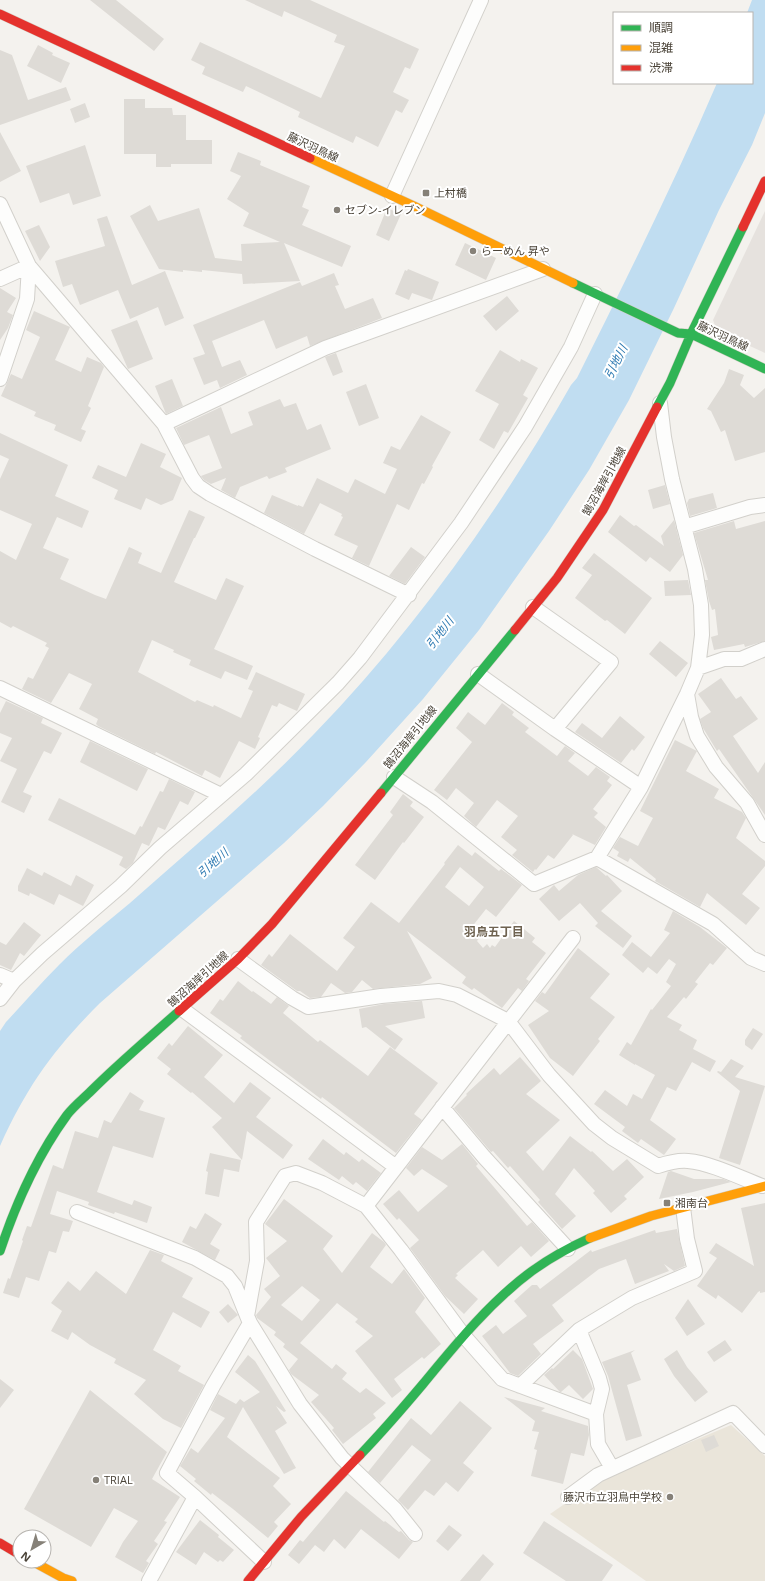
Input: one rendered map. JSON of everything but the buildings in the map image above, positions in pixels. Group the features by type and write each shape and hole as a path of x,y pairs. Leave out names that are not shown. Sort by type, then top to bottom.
{"street":[{"path":"392,196 481,0"},
{"name":"藤沢羽鳥線","path":"0,14 150,86 392,196 678,333 691,334 765,369"},
{"name":"鵠沼海岸引地線","path":"0,1251 8,1227 29,1178 44,1150 68,1114 102,1080 238,959 272,924 327,860 557,578 603,510 670,383 691,334 765,181"},
{"path":"0,204 29,266 164,424 192,478 198,486 210,494 315,549 409,595"},
{"path":"0,279 29,266"},
{"path":"0,379 27,299 29,266"},
{"path":"164,424 325,348 543,269"},
{"path":"0,999 14,981 83,917 120,886 221,794 246,774 338,683 360,658 409,595 461,523 529,420 571,347 595,294"},
{"path":"394,777 432,802 534,884 597,858 641,786 687,694 698,668 702,635 701,605 695,569 665,444 660,402"},
{"path":"684,527 750,507 765,505"},
{"path":"533,607 611,662 555,730"},
{"path":"698,668 724,659 741,659 765,649"},
{"path":"478,674 555,730 641,786"},
{"path":"0,688 221,794"},
{"path":"687,694 691,717 697,736 716,767 747,803 765,835"},
{"path":"597,858 713,924 751,958 765,964"},
{"path":"366,1206 573,938"},
{"path":"238,959 292,998 308,1007 381,996 439,991 456,995 508,1021 549,1075 594,1124 612,1138 658,1166 670,1162 688,1161 706,1165 764,1186"},
{"path":"0,975 14,981"},
{"path":"182,1009 396,1167"},
{"path":"442,1107 484,1157 568,1249"},
{"path":"264,1562 195,1497 167,1473 248,1320 257,1261 256,1222 285,1176 296,1173 322,1183 366,1206 401,1250 464,1336 499,1376 511,1383 596,1414"},
{"path":"248,1581 320,1497 350,1467 464,1336 498,1300 532,1271 568,1249 599,1233 644,1217 764,1186"},
{"path":"520,1386 579,1330 632,1298 695,1271 687,1239 683,1207"},
{"path":"77,1212 195,1258 227,1276 235,1286 248,1320 300,1404 350,1467 395,1509 415,1534"},
{"path":"579,1330 599,1378 602,1389 596,1414 598,1444 612,1468"},
{"path":"568,1497 598,1475 733,1414 765,1446"},
{"path":"149,1581 195,1497"},
{"path":"0,1543 12,1550"},
{"path":"47,1569 72,1581"}],"shaded area":[{"path":"765,211 765,353 717,331 713,320"},
{"name":"藤沢市立羽鳥中学校","path":"731,1425 765,1456 765,1581 646,1581 550,1514 598,1481"}],"water":[{"name":"引地川","path":"752,0 765,0 765,113 752,145 719,210 674,308 629,400 589,470 549,531 479,630 423,699 366,762 284,843 100,1003 69,1036 31,1087 0,1146 0,1031 6,1022 67,957 224,820 270,778 314,734 387,653 453,568 515,478 571,385 577,378 667,194 717,84 753,84 753,12 747,12"}],"traffic: fast":[{"path":"657,407 670,383 691,334 743,227"},
{"path":"573,283 678,333 691,334 765,369"},
{"path":"381,793 515,630"},
{"path":"0,1251 28,1180 46,1147 67,1115 112,1070 179,1011"},
{"path":"360,1455 400,1411 461,1339 502,1296 539,1266 560,1253 590,1238"}],"traffic: slow":[{"path":"310,158 414,206 573,283"},
{"path":"590,1238 651,1216 765,1186"},
{"path":"47,1569 72,1581"}],"traffic: jam":[{"path":"0,14 310,158"},
{"path":"743,227 765,181"},
{"path":"515,630 557,578 603,510 657,407"},
{"path":"179,1011 238,959 272,924 381,793"},
{"path":"248,1581 301,1517 360,1455"},
{"path":"0,1543 12,1550"}],"place":[{"name":"上村橋","path":"426,193"},
{"name":"セブン-イレブン","path":"337,210"},
{"name":"らーめん 昇や","path":"473,251"},
{"name":"湘南台","path":"667,1203"},
{"name":"TRIAL","path":"96,1480"},
{"name":"藤沢市立羽鳥中学校","path":"670,1497"}],"district":[{"name":"羽鳥五丁目","path":"494,932"}]}
